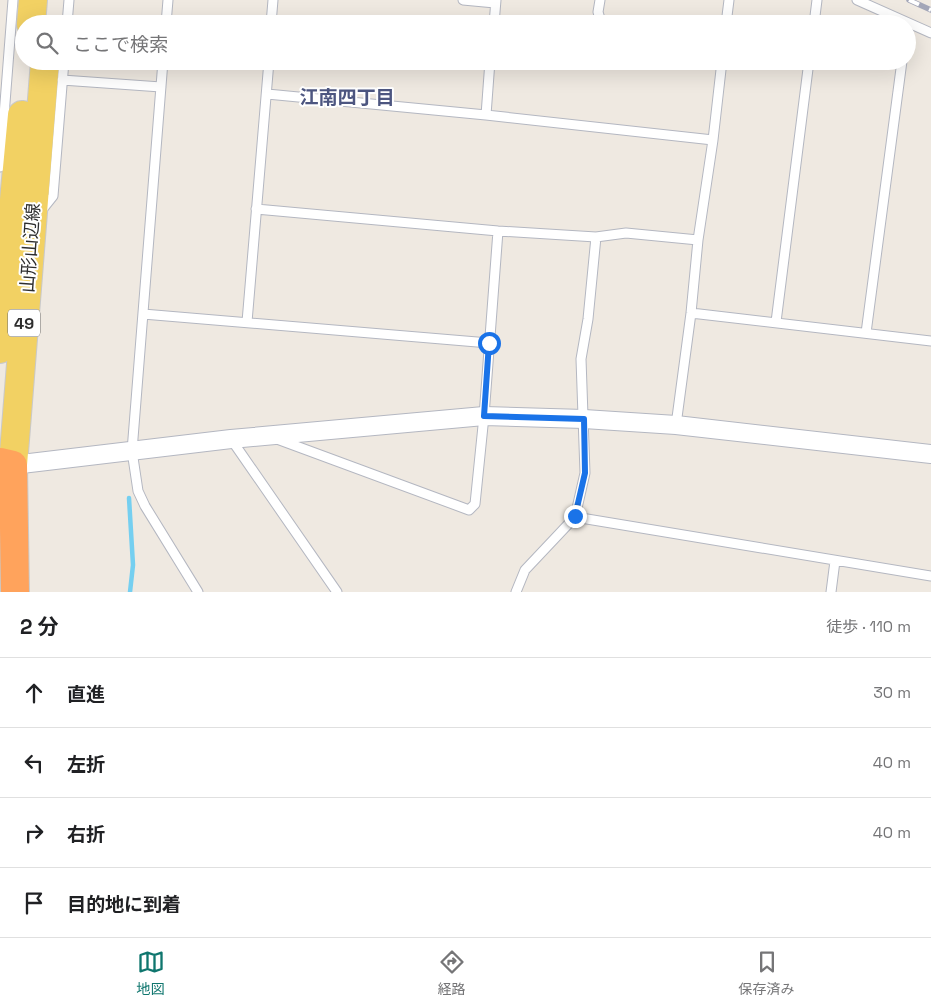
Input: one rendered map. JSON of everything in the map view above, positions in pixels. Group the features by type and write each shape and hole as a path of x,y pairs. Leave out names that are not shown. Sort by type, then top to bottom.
{"highway":[{"path":"7,463 16,592"},
{"path":"15,562 24,592"}],"main road":[{"path":"32,15 33,0"},
{"path":"49,15 50,0"},
{"name":"山形山辺線","path":"0,349 26,70"},
{"name":"山形山辺線","path":"7,463 16,195 54,71"}],"street":[{"path":"7,463 231,439 484,416 676,424 931,454"}],"lane":[{"path":"14,0 16,195 53,196 54,71 161,87"},
{"path":"68,15 69,0"},
{"path":"167,15 168,0"},
{"path":"272,15 273,0"},
{"path":"463,0 496,2 495,15"},
{"path":"599,15 600,0"},
{"path":"727,15 729,0"},
{"path":"815,15 817,0"},
{"path":"857,0 890,15"},
{"path":"916,27 931,33"},
{"path":"162,70 132,451 138,491 145,506 198,592"},
{"path":"247,322 268,70"},
{"path":"486,115 489,70"},
{"path":"676,424 721,70"},
{"path":"776,322 808,70"},
{"path":"866,333 901,70"},
{"path":"267,94 486,115 713,140"},
{"path":"256,209 498,231 596,237 626,233 698,240"},
{"path":"267,436 469,510 475,504 484,416 498,231"},
{"path":"516,592 525,570 575,516 585,473 581,358 588,319 596,237"},
{"path":"691,313 931,341"},
{"path":"143,314 489,343"},
{"path":"231,439 337,592"},
{"path":"575,516 931,576"},
{"path":"831,592 835,561"}],"waterway":[{"path":"129,498 133,565 130,592"}],"railway":[{"path":"909,0 931,10"}],"district":[{"name":"江南四丁目","path":"347,97"}],"route":[{"path":"489,343 484,416 584,419 585,473 575,516"}]}
